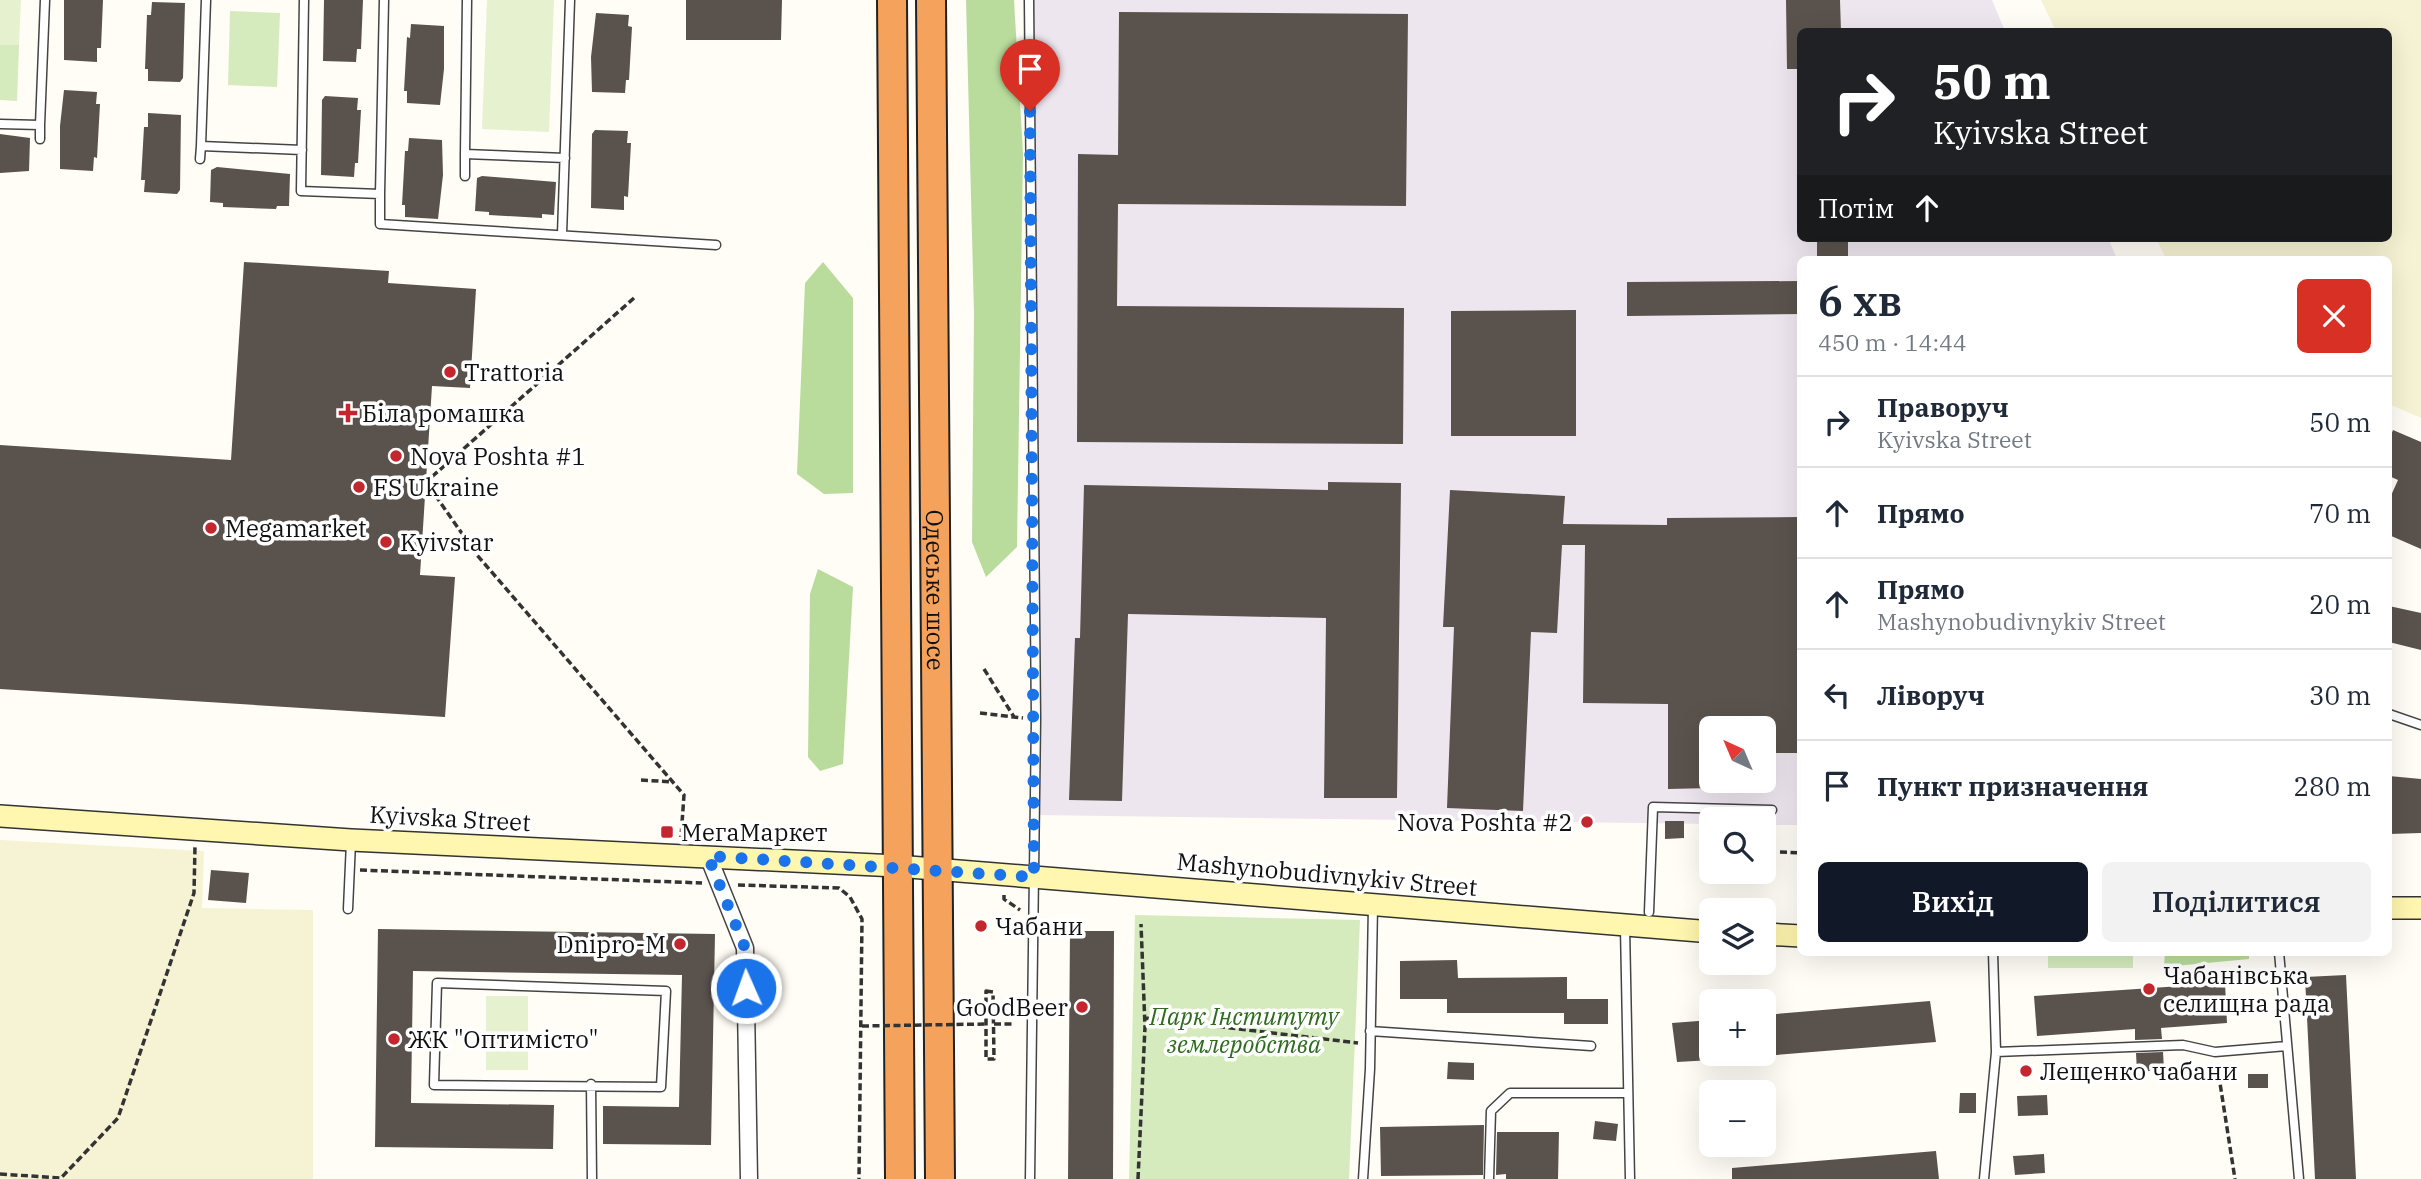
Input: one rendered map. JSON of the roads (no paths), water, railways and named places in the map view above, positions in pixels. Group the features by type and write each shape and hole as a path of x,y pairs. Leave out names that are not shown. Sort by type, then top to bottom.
{"highway":[{"name":"Одеське шосе","path":"892,0 900,1179"},
{"name":"Одеське шосе","path":"931,0 940,1179"}],"street":[{"name":"Kyivska Street","path":"0,816 351,840 939,869"},
{"path":"708,856 745,948 749,1179"},
{"name":"Mashynobudivnykiv Street","path":"939,869 1699,931"},
{"path":"2392,908 2421,908"},
{"path":"1776,935 1797,936"}],"lane":[{"path":"40,139 45,0"},
{"path":"200,159 206,0"},
{"path":"304,0 301,191 380,194"},
{"path":"384,0 380,224 716,245"},
{"path":"465,176 467,0"},
{"path":"562,234 570,0"},
{"path":"1029,0 1036,719 1030,1179"},
{"path":"0,124 40,125"},
{"path":"201,146 302,150"},
{"path":"465,154 565,158"},
{"path":"2392,715 2421,725"},
{"path":"1649,912 1653,807 1699,808"},
{"path":"348,909 351,840"},
{"path":"1363,1179 1370,1045 1373,905"},
{"path":"1625,925 1630,1179"},
{"path":"1984,1179 1996,1052 1993,956"},
{"path":"2279,956 2299,1179"},
{"path":"437,983 666,991 661,1087 591,1084 434,1085 437,983"},
{"path":"1370,1031 1591,1046"},
{"path":"1996,1052 2183,1045 2215,1052 2287,1046"},
{"path":"591,1084 592,1179"},
{"path":"1489,1179 1491,1111 1510,1093 1628,1093"}],"place":[{"name":"Trattoria","path":"450,372"},
{"name":"Біла ромашка","path":"348,413"},
{"name":"Nova Poshta #1","path":"396,456"},
{"name":"FS Ukraine","path":"359,487"},
{"name":"Megamarket","path":"211,528"},
{"name":"Kyivstar","path":"386,542"},
{"name":"Nova Poshta #2","path":"1587,822"},
{"name":"МегаМаркет","path":"667,832"},
{"name":"Чабани","path":"981,926"},
{"name":"Dnipro-M","path":"680,944"},
{"name":"Чабанівська селищна рада","path":"2149,989"},
{"name":"GoodBeer","path":"1082,1007"},
{"name":"ЖК \"Оптимісто\"","path":"394,1039"},
{"name":"Лещенко чабани","path":"2026,1071"}],"park label":[{"name":"Парк Інституту землеробства","path":"1244,1030"}]}
